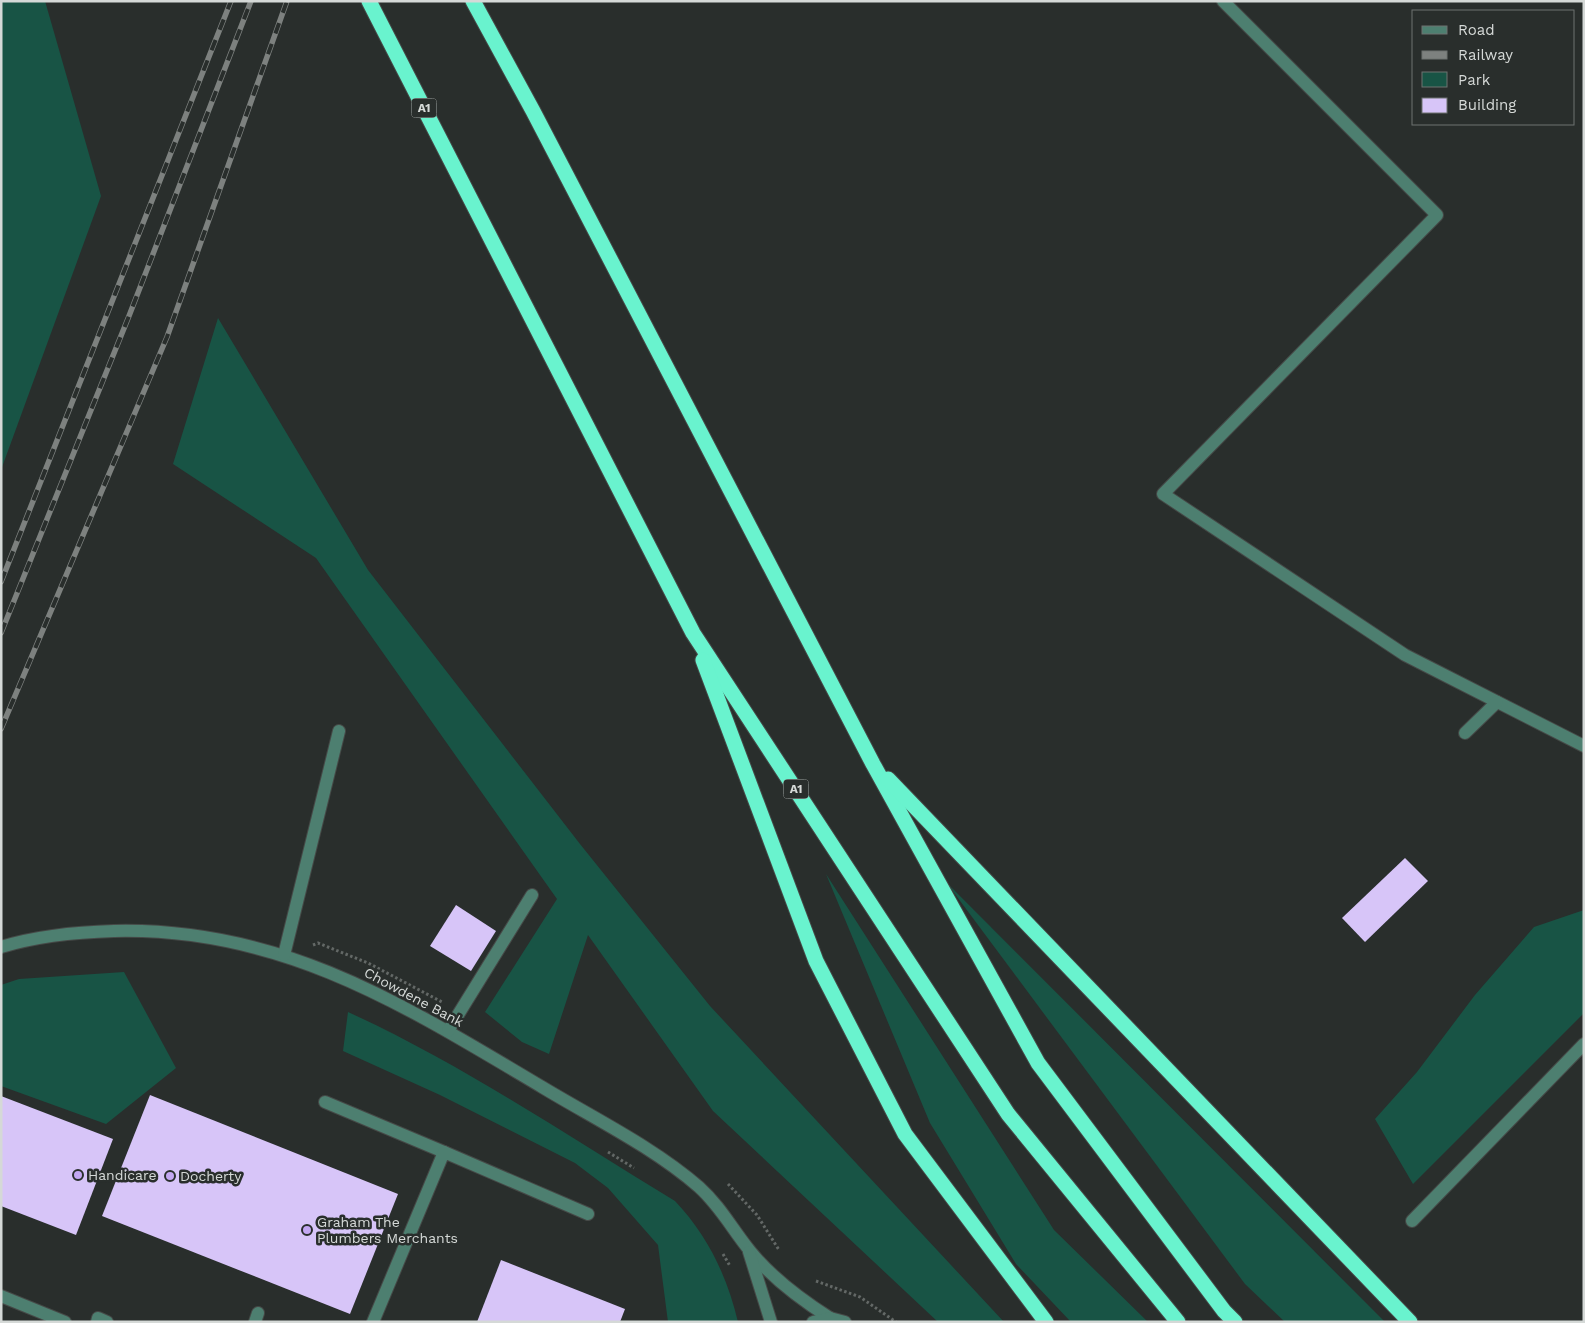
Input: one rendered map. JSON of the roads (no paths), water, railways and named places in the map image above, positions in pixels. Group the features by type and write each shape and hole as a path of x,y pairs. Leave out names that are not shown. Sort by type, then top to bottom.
{"highway":[{"name":"A1","path":"369,1 693,632 1008,1114 1178,1322"},
{"path":"473,1 533,111 873,764 1038,1063 1224,1311 1236,1322"},
{"path":"693,632 816,961 905,1134 1046,1322"},
{"path":"873,764 1410,1322"}],"street":[{"path":"1223,1 1437,215 1163,494 1405,655 1584,746"},
{"path":"1466,734 1497,702"},
{"path":"284,955 339,731"},
{"path":"448,1031 532,895"},
{"name":"Chowdene Bank","path":"6,945 39,938 98,932 150,931 217,938 284,955 362,985 448,1031 676,1170 720,1208 749,1250 788,1289 830,1318"},
{"path":"1412,1221 1584,1044"},
{"path":"326,1102 588,1214"},
{"path":"373,1322 444,1152"},
{"name":"Chowdene Bank","path":"749,1250 771,1322"},
{"path":"1,1296 66,1322"},
{"path":"97,1322 98,1318 107,1322"},
{"path":"813,1322 830,1318 845,1322"}],"railway":[{"path":"1,582 231,1"},
{"path":"1,633 129,316 251,1"},
{"path":"1,729 167,337 287,1"}],"place":[{"name":"Handicare","path":"78,1175"},
{"name":"Docherty","path":"170,1176"},
{"name":"Graham The Plumbers Merchants","path":"307,1230"}]}
